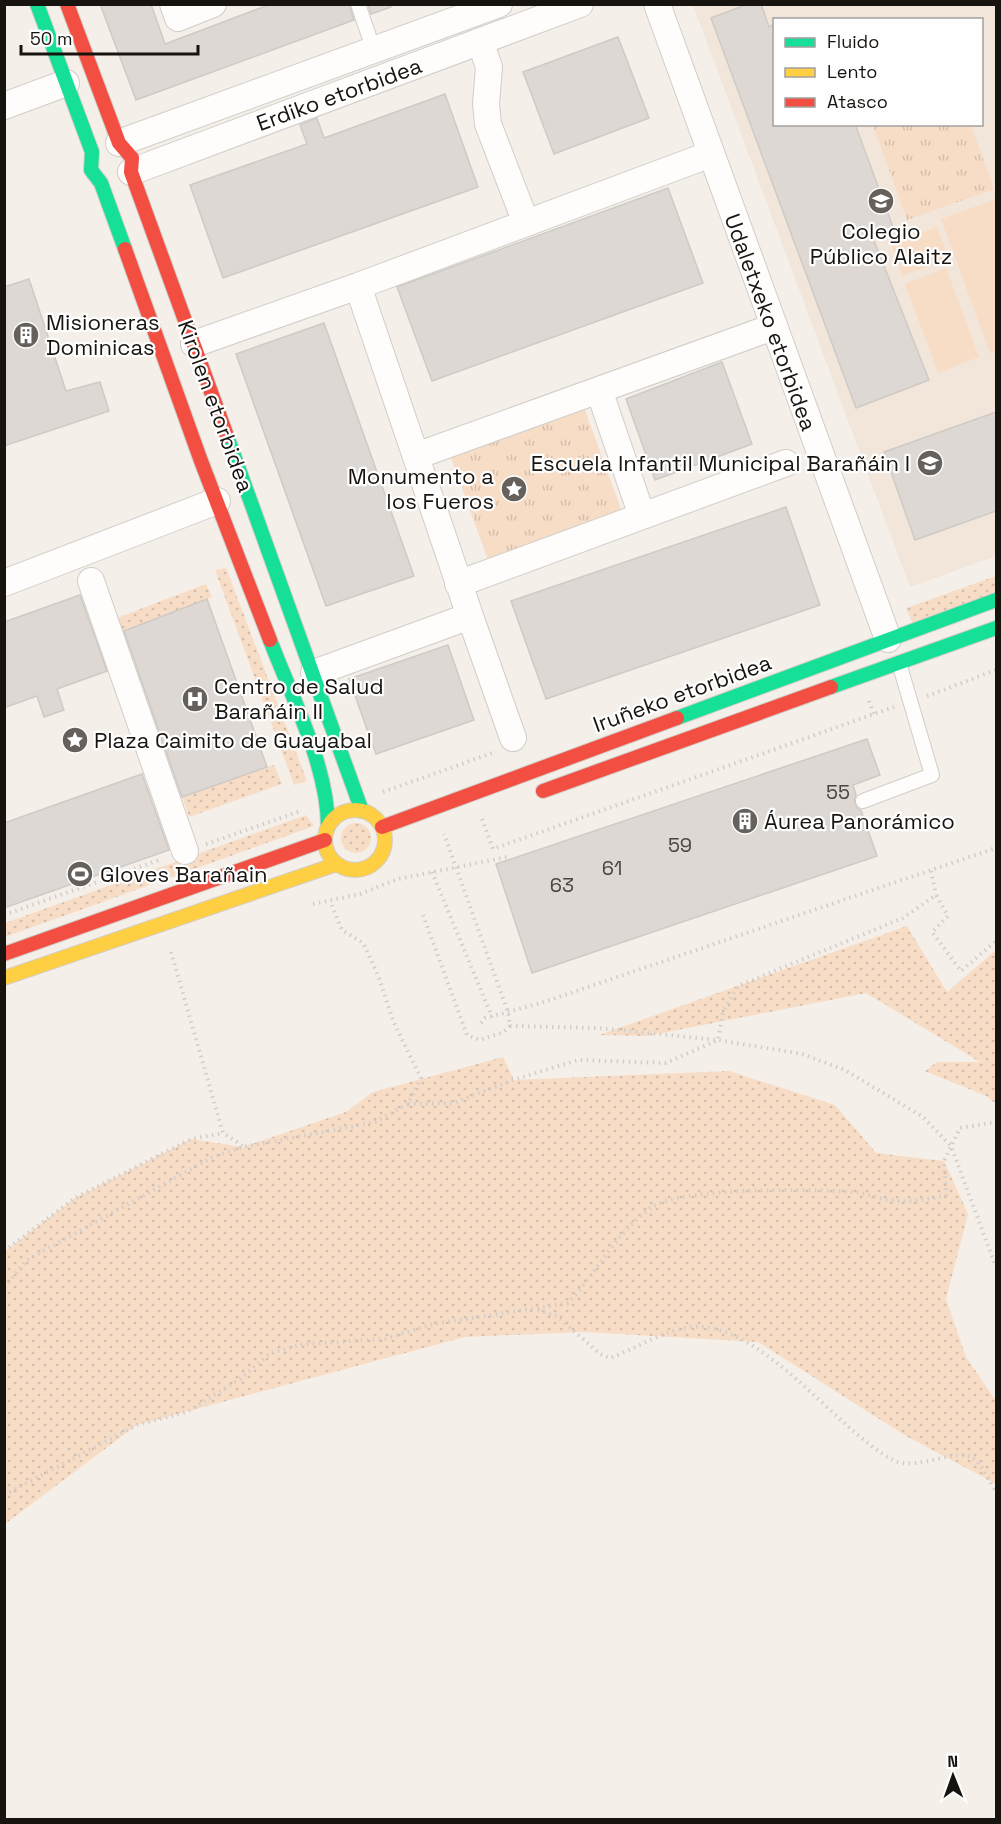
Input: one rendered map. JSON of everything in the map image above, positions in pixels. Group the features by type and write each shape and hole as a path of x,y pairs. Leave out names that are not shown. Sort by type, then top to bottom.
{"main road":[{"name":"Kirolen etorbidea","path":"37,4 92,152 91,170 117,180 194,344 314,673 352,792 362,811"},
{"name":"Kirolen etorbidea","path":"67,4 119,143 132,158 117,180"},
{"name":"Erdiko etorbidea","path":"92,152 102,143 119,143"},
{"name":"Kirolen etorbidea","path":"117,180 218,501 313,752 328,801 327,834"},
{"name":"Iruñeko etorbidea","path":"382,827 996,600"},
{"name":"Iruñeko etorbidea","path":"524,798 996,628"},
{"path":"4,954 327,834 342,814 362,811 377,820 382,827 384,849"},
{"path":"327,834 330,858 337,864 355,870 373,865 384,849 403,842"},
{"path":"4,978 337,864"}],"street":[{"path":"173,4 178,18 213,4"},
{"name":"Erdiko etorbidea","path":"119,143 373,48 499,4"},
{"name":"Erdiko etorbidea","path":"117,180 580,4"},
{"name":"Udaletxeko etorbidea","path":"657,4 888,639"},
{"path":"480,41 489,67 486,104 488,124 526,223"},
{"path":"4,106 66,83"},
{"path":"194,344 358,286 711,154"},
{"path":"358,286 458,584 513,738"},
{"path":"416,456 742,336 773,327"},
{"path":"599,390 642,516"},
{"path":"458,584 786,463"},
{"path":"4,583 218,501"},
{"path":"91,581 185,851"},
{"path":"314,673 470,616"}],"lane":[{"path":"358,4 373,48"},
{"path":"863,801 932,775 899,663"}],"path":[{"path":"493,849 996,670"},
{"path":"4,915 304,810"},
{"path":"441,828 508,1012 510,1026"},
{"path":"481,1023 492,1017 996,848"},
{"path":"308,905 360,894 398,879 507,857"},
{"path":"931,871 936,895 948,916 932,932 961,971 996,941"},
{"path":"432,872 492,1017"},
{"path":"718,1040 723,1012 738,986 903,918 936,895"},
{"path":"330,901 342,930 363,943 378,975 394,1023 421,1078 408,1104"},
{"path":"423,915 467,1035 480,1040 504,1032 510,1026 598,1028 718,1040 802,1054 845,1070 923,1117 951,1146 996,1267"},
{"path":"162,955 181,948"},
{"path":"171,952 223,1133 243,1147"},
{"path":"4,1287 27,1260 213,1157 243,1147 375,1122 408,1104 453,1103 513,1080 578,1060 666,1063 718,1040"},
{"path":"4,1495 137,1425 187,1412 240,1379 268,1354 303,1344 385,1339 433,1324 485,1317 501,1312 538,1310 568,1304 632,1224 654,1206 694,1194 767,1191 862,1193 887,1200 921,1201 946,1195 944,1161 960,1128 996,1122"},
{"path":"4,1251 75,1198 191,1139 223,1133"},
{"path":"538,1310 558,1317 600,1354 610,1358 690,1327 710,1328 728,1334 769,1357 809,1388 854,1434 894,1461 911,1464 963,1455 973,1458 996,1492"}],"shaded area":[{"name":"Colegio Público Alaitz","path":"693,5 996,5 996,556 910,587"}],"green space":[{"path":"873,126 971,126 994,189 907,220"},
{"path":"996,199 996,350 990,353 941,219"},
{"path":"937,227 949,259 902,276 891,243"},
{"path":"946,268 979,357 938,373 905,284"},
{"path":"585,410 622,512 488,560 451,458"},
{"path":"226,568 307,781 294,785 215,570"},
{"path":"996,576 996,600 915,629 906,608"},
{"path":"206,584 212,597 122,632 117,618"},
{"path":"274,765 282,784 189,817 182,797"},
{"path":"306,815 314,826 5,937 5,923"},
{"path":"356,823 367,827 371,838 367,849 356,853 345,849 341,838 345,827"},
{"path":"907,926 947,992 996,950 996,1104 986,1096 925,1071 937,1062 980,1062 866,993 647,1036 599,1035"},
{"path":"503,1057 514,1080 729,1071 835,1105 876,1153 944,1161 968,1214 946,1299 966,1357 996,1401 996,1484 906,1436 758,1342 583,1332 465,1337 137,1425 5,1524 5,1251 75,1198 191,1139 243,1147 346,1112 373,1092"}],"building":[{"path":"100,4 151,4 165,44 271,4 349,4 354,20 136,100"},
{"path":"368,4 391,4 391,7 371,14"},
{"path":"748,4 761,4 769,27 773,25 773,126 856,126 894,230 873,238 929,380 856,408 711,18"},
{"path":"618,37 649,118 554,154 523,72"},
{"path":"445,94 478,187 223,278 190,185 307,144 300,125 317,118 324,138"},
{"path":"668,188 703,283 432,381 397,287"},
{"name":"Misioneras Dominicas","path":"29,279 66,391 100,382 109,411 4,446 4,287"},
{"path":"324,323 414,576 326,606 236,354"},
{"path":"722,362 752,444 655,480 626,399"},
{"path":"996,412 996,511 915,540 884,452"},
{"path":"786,507 820,605 546,699 511,601"},
{"path":"80,595 107,671 57,689 64,710 44,717 37,696 4,708 4,622"},
{"name":"Centro de Salud Barañáin II","path":"207,599 267,767 182,797 124,631"},
{"path":"448,645 474,720 376,754 349,679"},
{"name":"Áurea Panorámico","path":"867,739 880,775 853,785 856,795 854,800 857,808 861,810 877,856 532,973 496,864"},
{"path":"142,774 169,850 4,908 4,823"}],"traffic: fast":[{"path":"37,4 92,152 91,170 101,183 125,249"},
{"path":"227,436 362,811"},
{"path":"677,718 996,600"},
{"path":"831,687 996,628"},
{"path":"270,640 315,756 322,780 328,827"}],"traffic: slow":[{"path":"355,810 376,819 385,840 376,861 355,870 334,861 325,840 334,819 355,810"},
{"path":"4,978 337,864"}],"traffic: jam":[{"path":"67,4 119,143 132,158 131,172 227,436"},
{"path":"125,249 201,461 270,640"},
{"path":"543,791 831,687"},
{"path":"382,827 677,718"},
{"path":"4,954 325,840"}],"place":[{"name":"Colegio Público Alaitz","path":"881,201"},
{"name":"Misioneras Dominicas","path":"26,335"},
{"name":"Escuela Infantil Municipal Barañáin I","path":"930,463"},
{"name":"Monumento a los Fueros","path":"514,489"},
{"name":"Centro de Salud Barañáin II","path":"195,699"},
{"name":"Plaza Caimito de Guayabal","path":"75,740"},
{"name":"Áurea Panorámico","path":"745,821"},
{"name":"Gloves Barañain","path":"80,874"}]}
